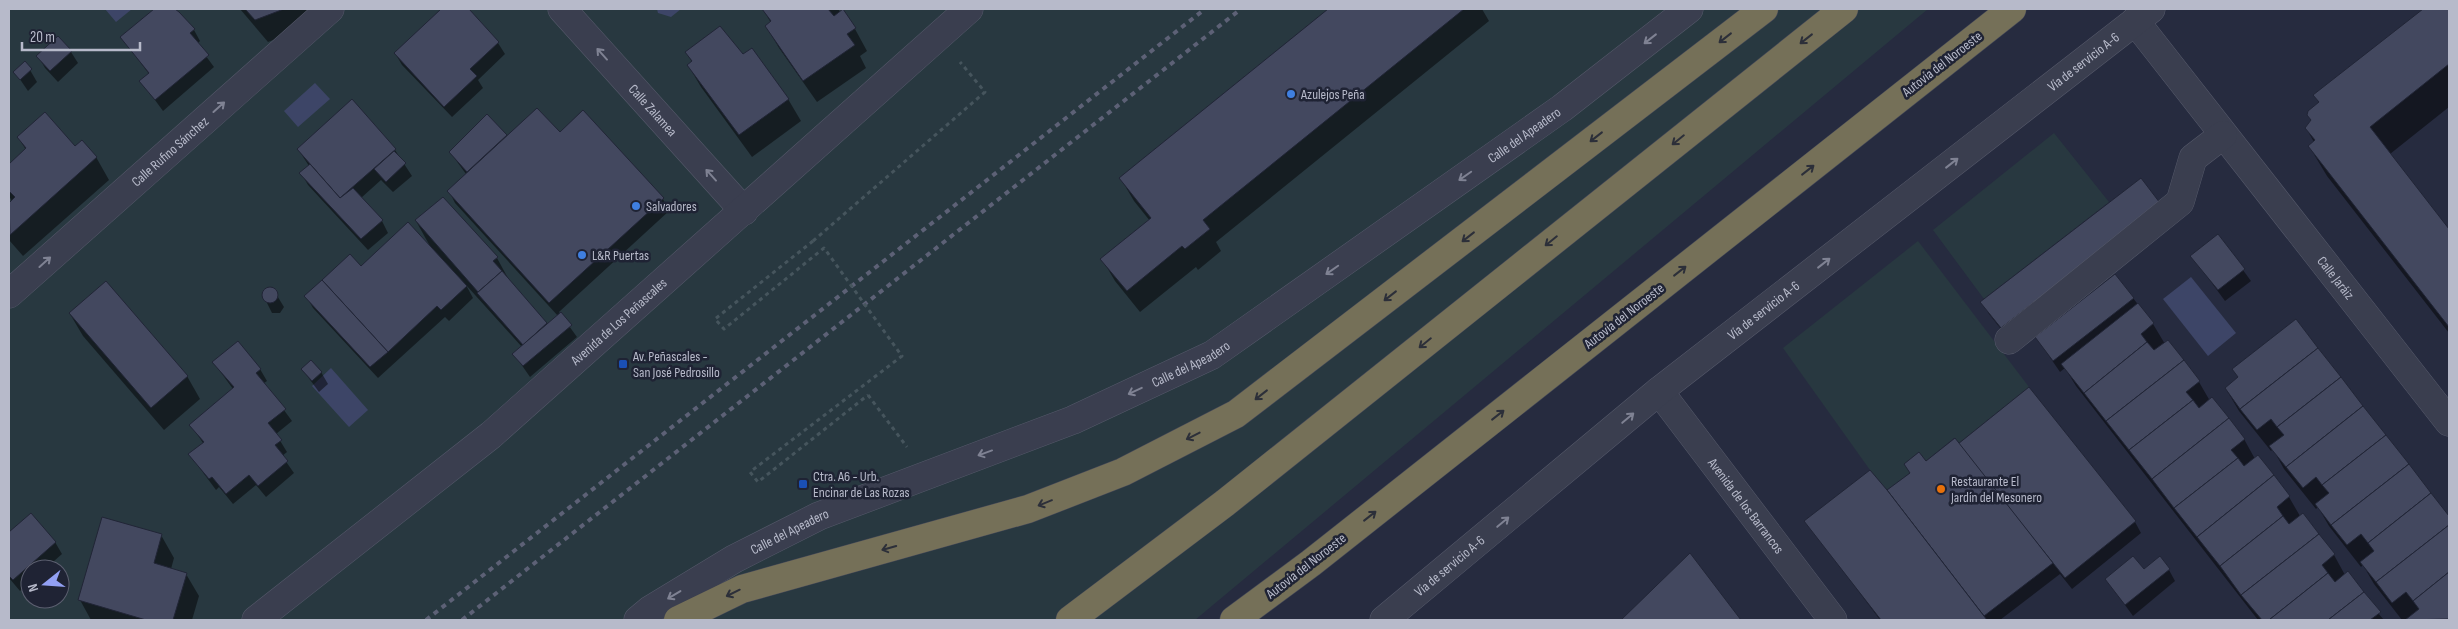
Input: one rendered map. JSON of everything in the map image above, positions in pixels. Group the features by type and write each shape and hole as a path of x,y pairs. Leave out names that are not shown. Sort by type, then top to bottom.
{"highway":[{"path":"678,620 742,589 1028,509 1123,472 1236,414 1764,9"},
{"path":"1070,620 1225,503 1844,9"},
{"name":"Autovía del Noroeste","path":"1234,620 1326,551 2012,9"}],"street":[{"name":"Calle Rufino Sánchez","path":"9,294 330,9"},
{"name":"Avenida de Los Peñascales","path":"256,620 491,435 969,9"},
{"name":"Calle del Apeadero","path":"638,620 650,610 734,559 810,520 1073,420 1212,355 1562,108 1689,9"},
{"name":"Calle Zalamea","path":"574,13 744,211"},
{"name":"Calle Jaráiz","path":"2143,15 2223,134 2449,422"},
{"name":"Vía de servicio A-6","path":"1384,620 1660,392 2143,15"},
{"path":"2009,340 2180,202 2194,158 2223,134"},
{"name":"Avenida de los Barrancos","path":"1660,392 1833,620"}],"path":[{"path":"923,476 910,451 868,395 758,482 750,472 902,356 824,248 724,329 715,319 813,241 985,92 936,38"}],"shaded area":[{"path":"9,9 1928,9 1195,620 9,620"},
{"path":"2054,133 2109,202 1984,299 1933,230"},
{"path":"1918,241 2029,387 1958,444 1954,438 1926,461 1919,452 1904,464 1910,473 1887,490 1870,470 1783,348"}],"water":[{"path":"105,9 132,9 116,22"},
{"path":"657,9 681,9 671,17 658,13"},
{"path":"315,83 330,99 298,127 284,111"},
{"path":"2191,277 2236,333 2208,356 2163,299"},
{"path":"331,368 368,410 349,427 312,386"}],"building":[{"path":"154,9 175,9 179,12 195,29 190,33 209,55 155,100 139,81 149,73 120,37"},
{"path":"245,9 284,9 255,20"},
{"path":"441,9 469,9 499,42 470,69 477,76 444,107 394,53"},
{"path":"762,9 828,9 834,16 843,9 856,28 847,34 855,45 803,81 765,26 771,21"},
{"name":"Azulejos Peña","path":"1328,9 1464,9 1203,220 1210,229 1185,249 1182,246 1127,291 1100,259 1151,218 1119,178"},
{"path":"2423,9 2449,9 2449,64 2370,127 2449,229 2449,327 2308,146 2315,140 2305,128 2311,120 2307,115 2308,111 2319,102 2313,95"},
{"path":"720,26 743,54 752,48 789,99 739,135 687,65 692,61 685,52"},
{"path":"58,36 72,51 50,71 36,56"},
{"path":"25,61 32,69 20,80 13,72"},
{"path":"352,99 396,149 340,198 297,149"},
{"path":"537,108 560,132 583,110 664,198 549,303 447,191"},
{"path":"45,112 75,146 82,140 97,157 10,235 9,203 15,197 9,191 9,164 26,148 17,137"},
{"path":"487,114 507,135 467,172 449,152"},
{"path":"394,151 406,163 386,182 374,169"},
{"path":"310,164 340,198 353,188 383,220 361,239 299,173"},
{"path":"2141,178 2160,203 2001,328 1980,302"},
{"path":"443,197 498,257 493,261 502,271 478,292 415,220"},
{"path":"408,222 467,286 441,310 437,306 388,352 322,280 350,254 361,266"},
{"path":"2218,234 2245,269 2218,290 2190,256"},
{"path":"502,271 547,323 523,345 477,293"},
{"path":"2115,274 2134,298 2053,361 2035,337"},
{"path":"322,280 388,352 370,367 304,296"},
{"path":"106,281 188,376 151,408 69,313"},
{"path":"267,287 273,287 278,292 276,301 267,303 262,298 262,292"},
{"path":"2138,303 2154,323 2141,334 2147,342 2084,393 2061,364"},
{"path":"561,312 572,325 523,366 512,354"},
{"path":"2296,319 2318,348 2240,409 2225,388 2238,377 2232,369"},
{"path":"2168,340 2184,360 2106,421 2084,393 2147,342 2154,350"},
{"path":"238,341 261,369 256,373 286,409 268,423 282,440 275,445 288,461 258,486 249,475 226,494 212,477 209,479 188,454 204,442 189,425 234,387 212,362"},
{"path":"2318,348 2341,377 2277,427 2271,419 2257,430 2240,409"},
{"path":"311,360 322,372 312,381 301,369"},
{"path":"2184,360 2200,381 2186,392 2193,400 2129,450 2106,421"},
{"path":"2341,377 2363,406 2286,467 2269,446 2284,435 2277,427"},
{"path":"2029,387 2136,521 2065,578 1958,444"},
{"path":"2212,397 2229,418 2152,479 2129,450 2193,400 2199,408"},
{"path":"2363,406 2386,435 2322,485 2316,477 2303,488 2286,467"},
{"path":"2229,418 2245,439 2231,450 2238,458 2174,508 2152,479"},
{"path":"2386,435 2409,464 2331,525 2315,504 2329,493 2322,485"},
{"path":"1955,438 2053,563 1984,616 1887,490 1910,473 1904,464 1919,452 1926,461"},
{"path":"2258,455 2274,475 2197,537 2174,508 2238,458 2244,466"},
{"path":"2409,464 2431,493 2368,543 2361,534 2347,545 2331,525"},
{"path":"1870,470 1987,620 1881,620 1804,521"},
{"path":"2274,475 2290,496 2277,507 2283,516 2220,566 2197,537"},
{"path":"2431,493 2449,516 2449,525 2376,582 2360,562 2374,551 2368,543"},
{"path":"31,513 56,542 37,559 20,559 20,574 13,580 9,576 9,532"},
{"path":"2303,513 2319,534 2241,595 2220,566 2283,516 2289,524"},
{"path":"102,517 162,534 154,563 187,573 173,620 146,620 78,600"},
{"path":"2449,525 2449,572 2413,601 2406,592 2392,603 2376,582"},
{"path":"2319,534 2335,554 2322,565 2328,573 2269,620 2262,620 2241,595"},
{"path":"1690,553 1741,620 1621,620"},
{"path":"2133,556 2144,569 2160,556 2170,569 2125,605 2105,579"},
{"path":"2348,571 2364,592 2328,620 2269,620 2328,573 2335,582"},
{"path":"2449,572 2449,619 2405,620 2419,609 2413,601"},
{"path":"2364,592 2381,612 2370,620 2328,620"}],"railway":[{"path":"426,620 1205,9"},
{"path":"462,620 1241,9"}],"place":[{"name":"Azulejos Peña","path":"1291,94"},
{"name":"Salvadores","path":"636,206"},
{"name":"L&R Puertas","path":"582,255"},
{"name":"Av. Peñascales - San José Pedrosillo","path":"623,364"},
{"name":"Ctra. A6 - Urb. Encinar de Las Rozas","path":"803,484"},
{"name":"Restaurante El Jardín del Mesonero","path":"1941,489"}]}
